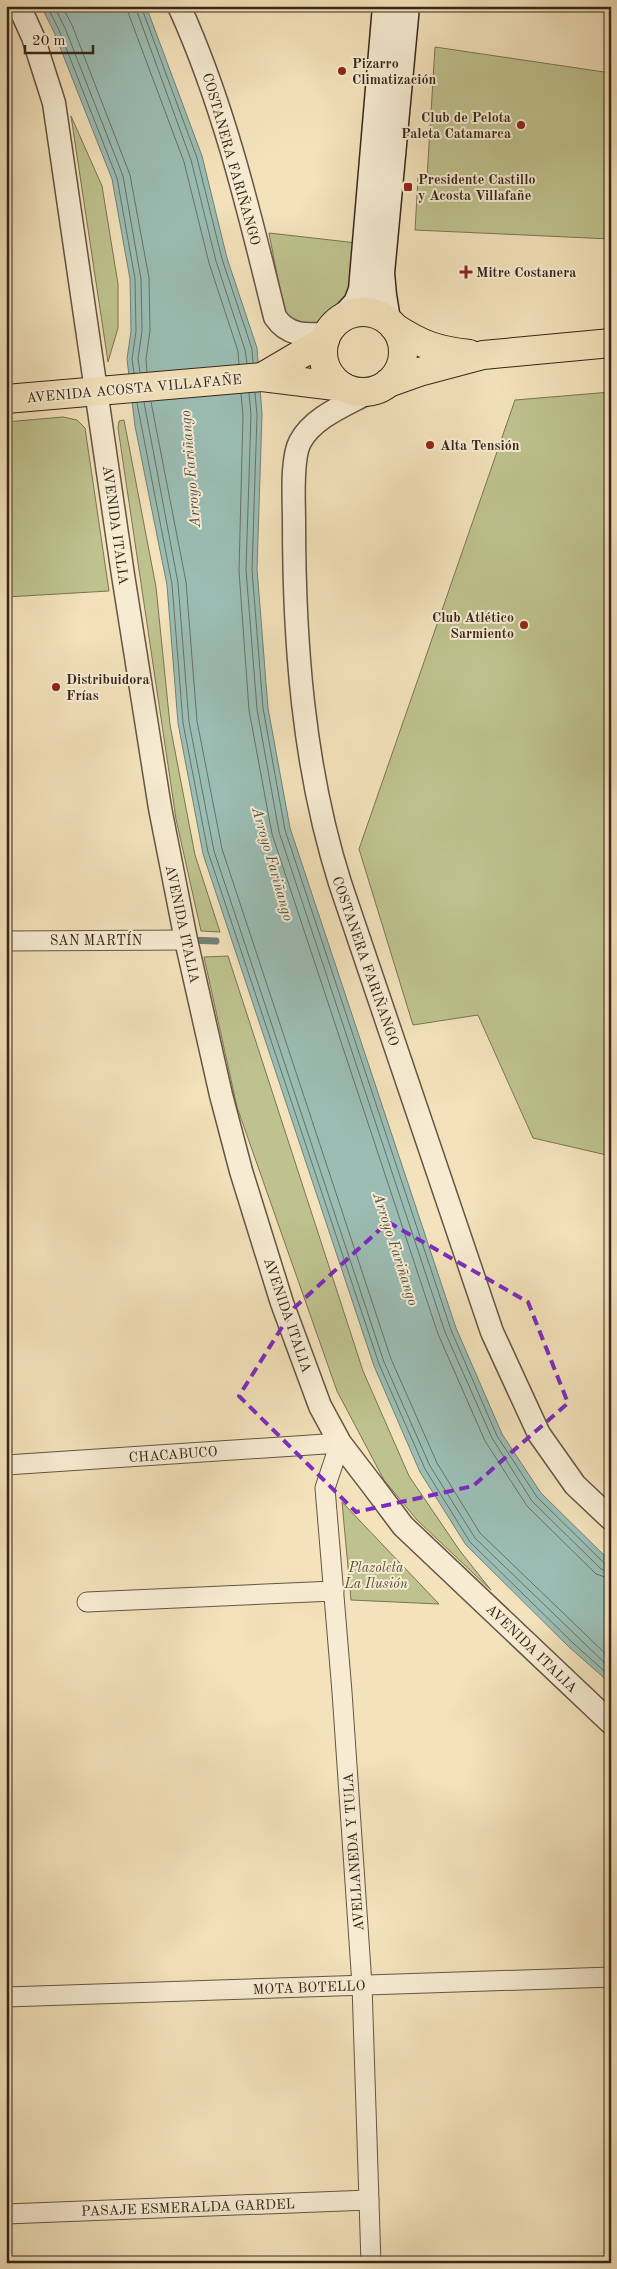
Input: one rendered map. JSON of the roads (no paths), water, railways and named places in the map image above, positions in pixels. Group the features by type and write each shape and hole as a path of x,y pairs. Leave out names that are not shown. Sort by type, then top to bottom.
{"main road":[{"path":"386,6 362,290 357,303 332,330 323,354 326,366 333,378 367,387 400,368 403,355 402,342 391,324 382,296 381,273 406,6"},
{"path":"332,330 367,312 391,324"},
{"name":"AVENIDA ACOSTA VILLAFAÑE","path":"391,324 418,342 434,348 483,355"},
{"name":"AVENIDA ACOSTA VILLAFAÑE","path":"262,377 332,330"},
{"name":"AVENIDA ACOSTA VILLAFAÑE","path":"6,400 262,377 367,387 483,355 611,343"}],"street":[{"name":"AVENIDA ITALIA","path":"18,6 33,37 54,103 109,390 123,575 159,798 186,940 221,1095 244,1181 282,1303 320,1406 340,1443 403,1526 611,1723"},
{"name":"COSTANERA FARIÑANGO","path":"179,6 201,54 243,187 275,317 280,325 290,332 301,335 332,330"},
{"name":"COSTANERA FARIÑANGO","path":"367,387 314,424 299,443 294,474 294,576 304,710 313,783 324,835 492,1332 539,1434 575,1485 611,1519"},
{"name":"SAN MARTÍN","path":"6,941 186,940"},
{"name":"CHACABUCO","path":"6,1465 340,1443"},
{"name":"AVELLANEDA Y TULA","path":"340,1443 325,1488 362,1985 371,2263"},
{"path":"86,1602 334,1591"},
{"name":"MOTA BOTELLO","path":"6,1997 611,1977"},
{"name":"PASAJE ESMERALDA GARDEL","path":"6,2214 369,2200"}],"water":[{"name":"Arroyo Fariñango","path":"41,6 146,6 202,156 227,258 257,348 262,414 257,569 268,708 290,828 456,1328 502,1434 541,1493 611,1562 611,1684 569,1647 466,1545 420,1472 374,1366 203,854 178,723 167,585 135,426 127,359 131,331 130,279 112,179 54,32"}],"waterway":[{"path":"189,940 216,941"}],"place":[{"name":"Pizarro Climatización","path":"342,71"},
{"name":"Club de Pelota Paleta Catamarca","path":"521,125"},
{"name":"Presidente Castillo y Acosta Villafañe","path":"408,187"},
{"name":"Mitre Costanera","path":"466,272"},
{"name":"Alta Tensión","path":"430,445"},
{"name":"Club Atlético Sarmiento","path":"524,625"},
{"name":"Distribuidora Frías","path":"56,687"}],"park label":[{"name":"Plazoleta La Ilusión","path":"376,1575"}]}
